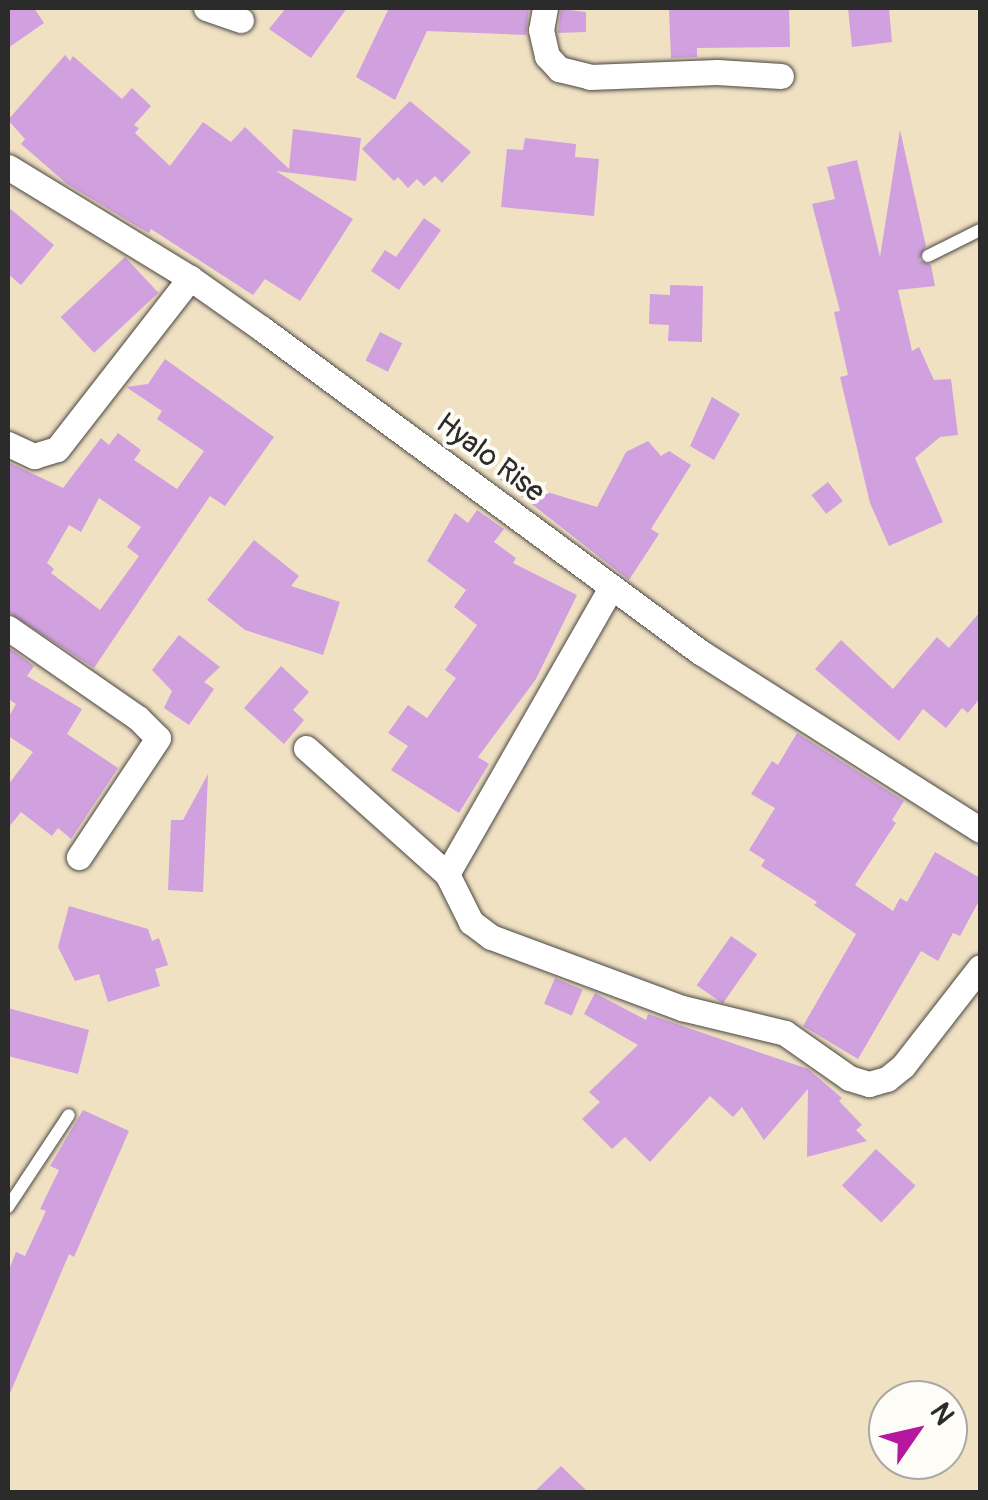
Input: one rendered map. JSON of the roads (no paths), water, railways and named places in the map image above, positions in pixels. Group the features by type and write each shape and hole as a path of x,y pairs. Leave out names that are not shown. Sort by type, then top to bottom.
{"street":[{"path":"206,8 242,20"},
{"path":"545,8 542,30 547,56 558,69 590,77 717,72 781,76"},
{"name":"Hyalo Rise","path":"8,166 190,278 610,589 980,830"},
{"path":"8,444 34,456 56,449 190,278"},
{"path":"447,874 475,818 610,589"},
{"path":"8,628 138,718 158,738 79,858"},
{"path":"306,748 447,874 470,922 490,938 682,1008 784,1034 848,1078 868,1084 887,1079 903,1066 980,967"}],"lane":[{"path":"928,256 980,230"},
{"path":"8,1207 69,1115"}]}
